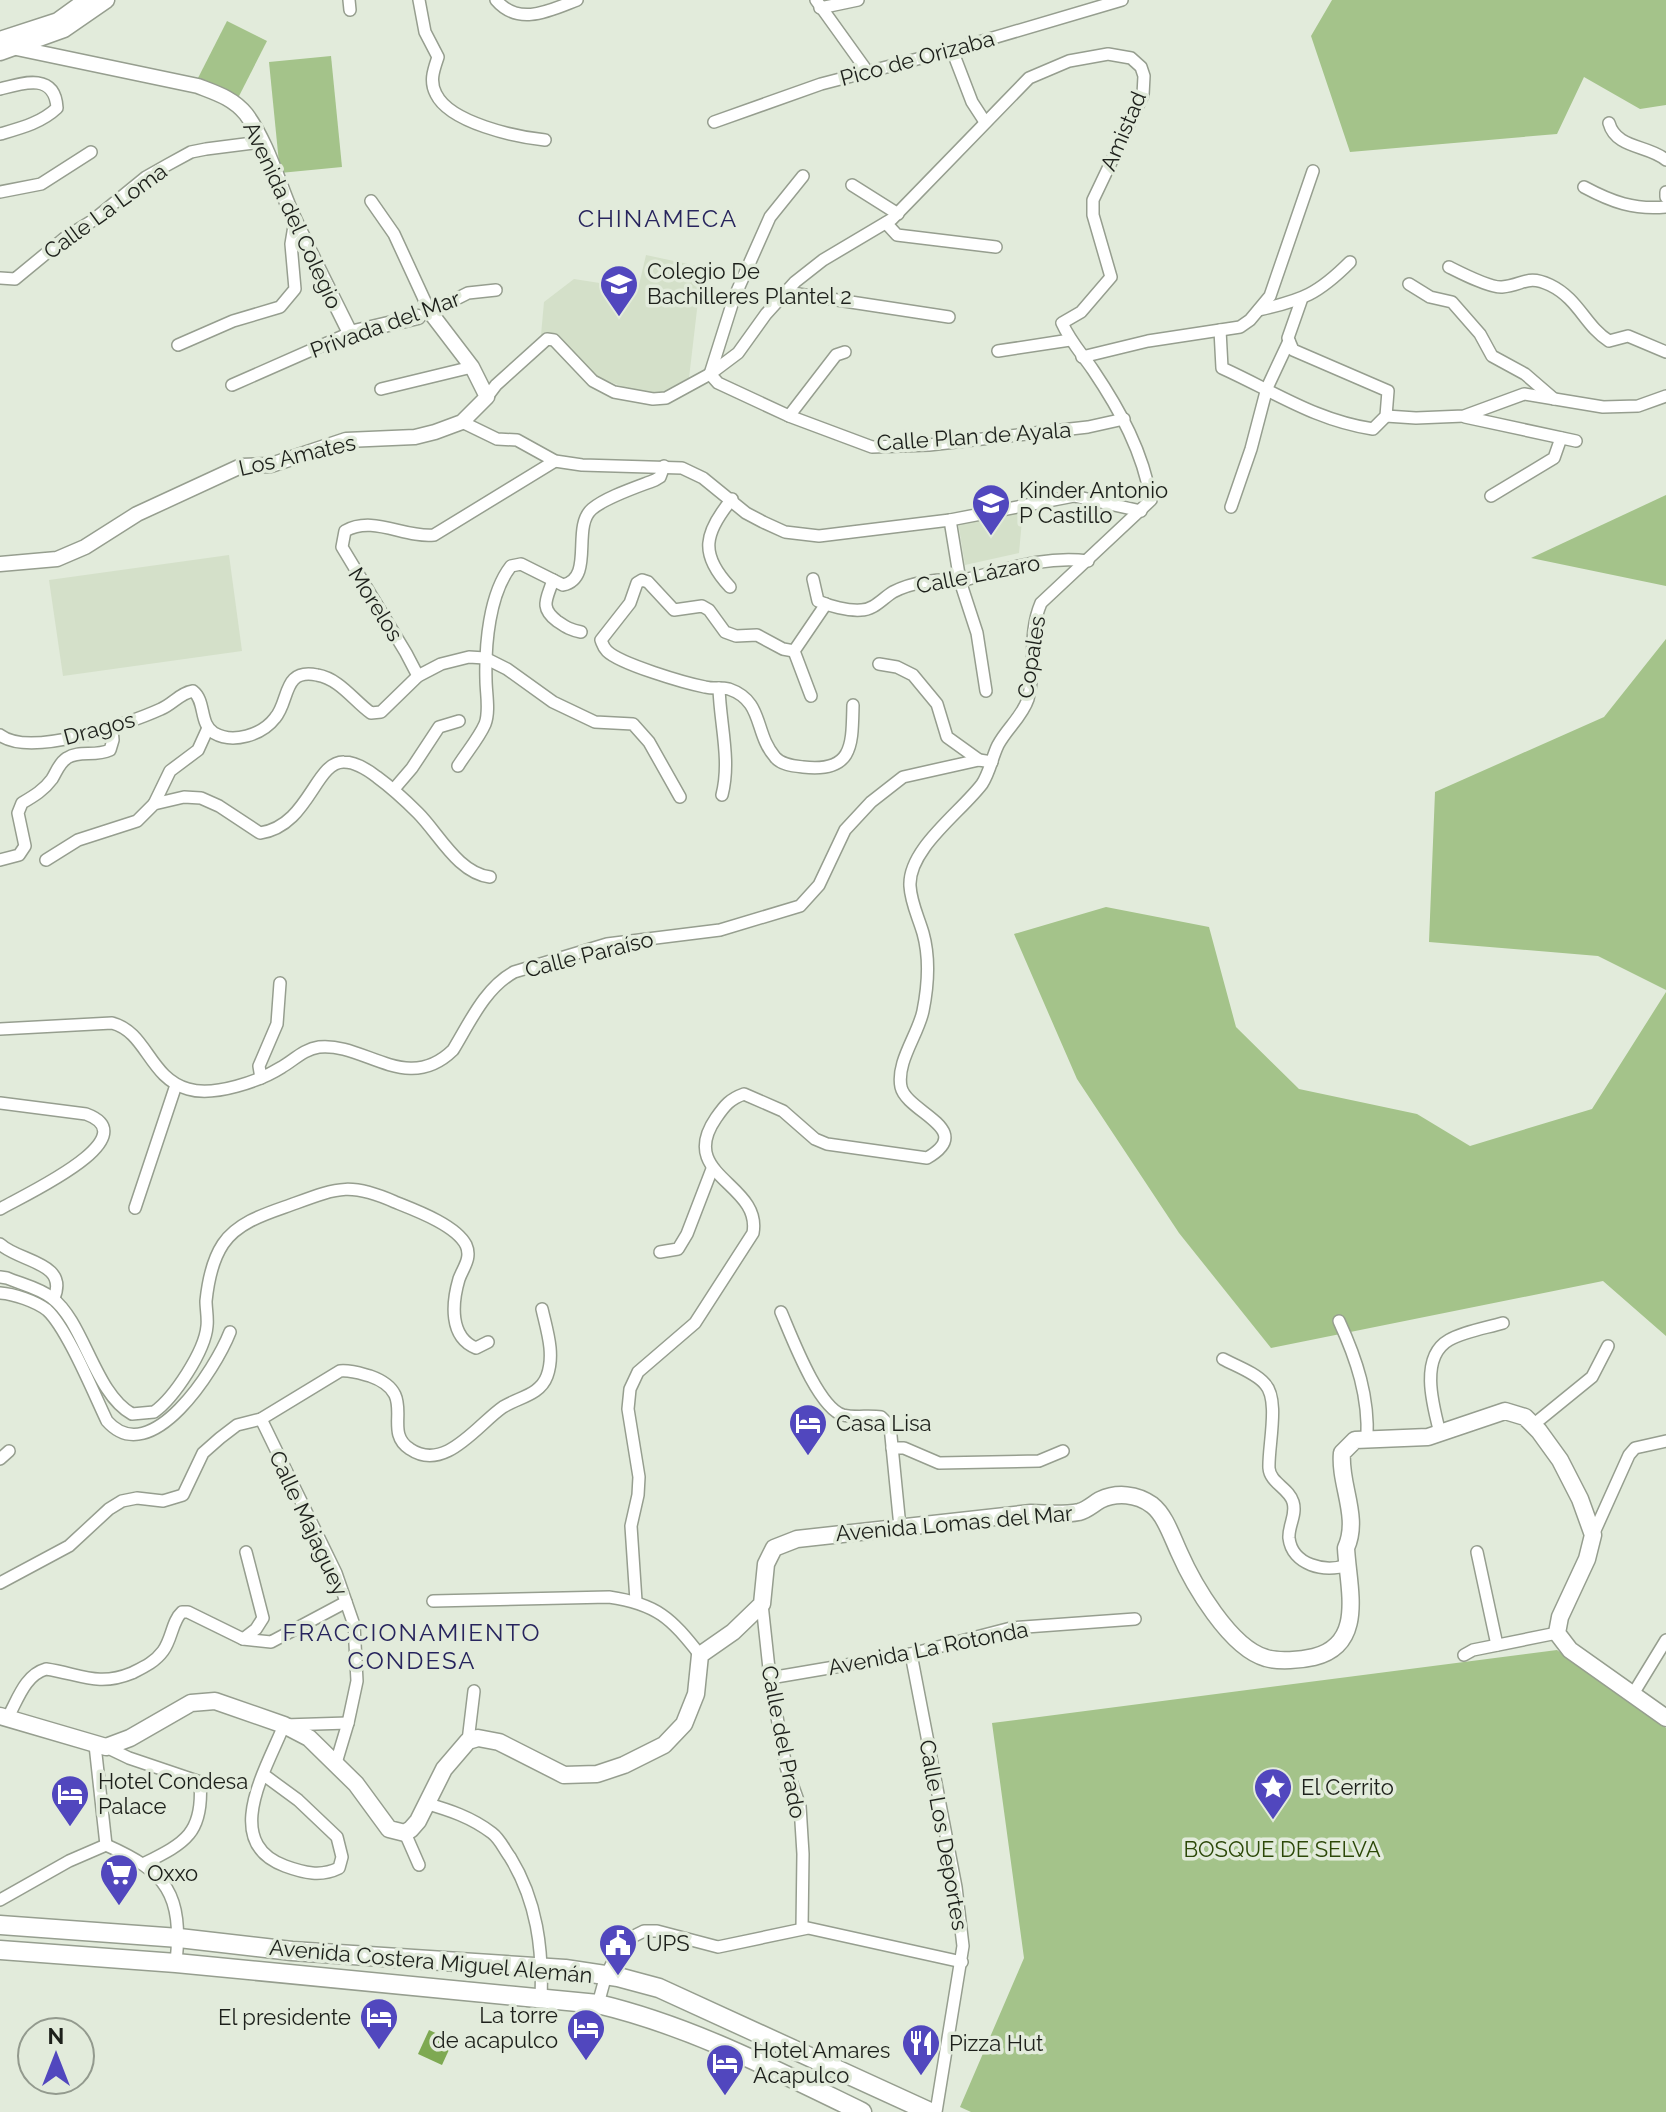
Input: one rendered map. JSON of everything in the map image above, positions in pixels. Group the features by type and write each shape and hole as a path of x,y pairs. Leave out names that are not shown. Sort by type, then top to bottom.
{"main road":[{"path":"3,46 58,21 87,0"},
{"path":"3,46 64,29 106,0"},
{"path":"1367,1439 1428,1437 1505,1411 1525,1417 1560,1460 1580,1499 1593,1535 1587,1559 1560,1617 1557,1633 1570,1650 1666,1718"},
{"name":"Avenida Lomas del Mar","path":"762,1604 766,1564 774,1548 797,1539 1031,1513 1082,1512 1103,1499 1123,1494 1154,1506 1214,1613 1239,1643 1265,1658 1303,1659 1326,1654 1349,1631 1351,1618 1347,1565 1350,1511 1342,1453 1355,1440 1367,1439"},
{"path":"4,1716 100,1746 130,1738 191,1703 215,1701 284,1725 309,1738 356,1784 389,1829 405,1833 418,1821 444,1769 468,1741 478,1738 499,1742 564,1775 597,1774 624,1765 664,1745 684,1724 696,1694 700,1655 733,1632 762,1604"},
{"name":"Avenida Costera Miguel Alemán","path":"0,1925 606,1975 659,1988 933,2112"},
{"name":"Avenida Costera Miguel Alemán","path":"0,1950 176,1963 598,2004 646,2016 699,2036 862,2112"}],"street":[{"path":"419,0 418,8 425,32 438,57 432,78 436,96 446,106 480,126 520,138 545,140"},
{"path":"496,0 508,10 539,15 577,0"},
{"path":"818,4 858,0"},
{"name":"Pico de Orizaba","path":"714,122 821,84 952,50 1122,0"},
{"path":"818,4 867,71"},
{"name":"Avenida del Colegio","path":"3,46 198,86 235,103 247,115 261,142 350,333"},
{"path":"710,374 738,353 785,292 823,260 898,214 985,122 972,102 952,50"},
{"name":"Amistad","path":"985,122 1029,78 1069,61 1108,54 1131,58 1141,67 1143,95 1093,200 1093,215 1111,277 1081,312 1062,323 1070,340"},
{"path":"0,89 40,82 46,85 57,101 57,108 48,116 31,125 0,134"},
{"path":"1609,123 1612,132 1621,139 1666,160"},
{"name":"Calle La Loma","path":"0,278 15,279 124,193 191,152 261,142"},
{"path":"0,192 41,184 91,152"},
{"path":"1082,357 1148,341 1240,327 1259,310 1274,287 1313,171"},
{"path":"710,374 734,298 770,217 803,176"},
{"path":"852,185 898,214"},
{"path":"1584,187 1613,203 1644,209 1666,207"},
{"path":"371,201 394,234 424,314 472,367 487,397"},
{"path":"178,345 233,321 280,307 295,289 291,244 295,220"},
{"path":"886,223 897,235 996,247"},
{"path":"1259,310 1301,301 1330,282 1350,262"},
{"path":"1449,267 1500,287 1531,278 1550,285 1570,297 1599,335 1609,341 1628,336 1666,352"},
{"path":"1409,284 1430,297 1452,302 1480,334 1492,356 1525,374 1555,400"},
{"name":"Privada del Mar","path":"232,385 350,333 424,314 468,293 496,290"},
{"path":"785,292 949,317"},
{"path":"1220,330 1222,368 1267,388 1300,408 1343,424 1373,429 1386,416 1388,391 1293,350 1288,338 1301,301"},
{"name":"Los Amates","path":"0,564 57,559 85,547 137,514 241,466 271,465 346,440 415,437 462,422 496,385 547,339 554,340 593,381 614,392 653,399 666,398 710,374"},
{"path":"462,422 497,439 517,440 555,461 582,465 682,468 703,478 746,513 804,536 950,520 1074,496 1141,511 1151,500 1131,432 1070,340 998,351"},
{"path":"1231,507 1267,388 1289,341"},
{"path":"789,416 836,355 845,352"},
{"path":"381,389 472,367"},
{"name":"Calle Plan de Ayala","path":"710,374 718,383 789,416 872,447 929,445 1073,429 1124,419"},
{"path":"1464,416 1524,394 1603,407 1638,406 1666,396"},
{"path":"1386,416 1464,416 1576,441"},
{"path":"1491,496 1554,458 1561,438"},
{"name":"Morelos","path":"418,676 342,547 345,531 356,524 423,536 434,535 555,461"},
{"path":"458,766 485,724 485,658 490,615 505,573 511,566 521,564 563,585 569,583 578,574 584,524 591,509 655,480 660,477 664,466"},
{"path":"730,587 715,571 709,552 709,535 716,519 732,499"},
{"name":"Copales","path":"712,1169 706,1147 711,1126 729,1099 744,1094 783,1111 815,1139 838,1147 927,1158 939,1151 945,1142 944,1132 936,1121 906,1097 901,1087 902,1074 922,1015 927,985 925,942 911,901 909,881 913,865 924,848 984,781 999,744 1022,711 1028,698 1033,623 1041,603 1141,511"},
{"path":"950,520 960,581 977,633 986,691"},
{"name":"Calle Lázaro","path":"824,604 861,610 870,608 894,591 915,585 950,579 960,581 1034,562 1088,561"},
{"path":"794,651 824,604 816,595 813,579"},
{"path":"553,580 545,605 547,611 565,628 581,632"},
{"path":"794,651 783,649 757,635 736,636 725,632 709,610 702,606 674,610 648,582 642,580 637,583 630,603 601,640 609,653 646,670 706,688 727,689 749,700 756,711 760,731 776,760 791,765 818,769 839,762 852,744 853,705"},
{"path":"794,651 811,696"},
{"path":"46,860 78,840 137,821 154,804 170,771 198,750 208,728 223,736 255,734 276,718 288,686 296,677 314,674 336,682 371,713 381,712 418,676 441,664 469,657 485,658 507,669 553,702 595,722 633,724 649,742 680,797"},
{"path":"879,664 888,664 913,675 937,704 947,737 979,760 992,762"},
{"path":"719,688 727,775 722,795"},
{"name":"Dragos","path":"0,735 14,742 33,742 112,729 165,708 185,692 193,691 199,695 208,728"},
{"path":"394,789 439,727 459,721"},
{"path":"0,860 19,855 25,846 18,813 22,803 38,794 52,779 62,760 74,754 99,755 110,750 112,729"},
{"name":"Calle Paraíso","path":"176,1085 193,1091 209,1091 261,1078 302,1053 319,1047 340,1048 369,1060 401,1067 426,1066 453,1050 493,989 501,979 514,972 607,944 720,930 800,906 819,885 845,830 871,802 903,777 979,760"},
{"path":"154,804 184,797 201,798 260,833 275,830 291,820 328,767 341,761 354,763 394,789 459,860 483,876 490,877"},
{"path":"261,1078 259,1066 277,1024 280,983"},
{"path":"0,1029 112,1023 123,1026 134,1035 163,1076 176,1085 135,1208"},
{"path":"0,1103 98,1118 103,1127 103,1138 81,1164 0,1209"},
{"path":"636,1601 631,1526 639,1477 628,1409 630,1389 638,1372 695,1323 753,1233 755,1224 744,1198 712,1169 678,1249 660,1252"},
{"path":"0,1277 54,1298 67,1315 114,1401 132,1414 154,1412 176,1390 203,1342 213,1264 224,1241 250,1221 323,1193 351,1188 381,1196 430,1216 461,1238 469,1256 458,1285 453,1316 455,1326 466,1344 476,1348 488,1342"},
{"path":"0,1244 9,1252 49,1268 56,1276 58,1288 54,1298"},
{"path":"0,1293 11,1294 45,1308 58,1323 107,1421 124,1434 137,1436 151,1431 174,1414 222,1353 230,1332"},
{"path":"0,1583 69,1546 122,1501 137,1498 163,1501 183,1495 203,1453 237,1425 261,1419 340,1371 352,1370 375,1378 394,1390 396,1420 403,1444 418,1453 448,1451 462,1444 501,1408 535,1392 546,1379 551,1357 542,1309"},
{"path":"781,1312 811,1381 831,1408 841,1415 881,1417 890,1426 900,1527"},
{"path":"1339,1321 1354,1355 1368,1410 1367,1439"},
{"path":"1440,1433 1431,1398 1435,1354 1452,1338 1503,1323"},
{"path":"1533,1425 1592,1377 1608,1346"},
{"path":"1223,1359 1266,1384 1272,1397 1274,1413 1270,1430 1269,1469 1271,1477 1293,1500 1295,1517 1288,1536 1294,1553 1316,1567 1336,1569 1347,1565"},
{"name":"Calle Majaguey","path":"261,1419 336,1573 354,1625 357,1681 336,1763"},
{"path":"1593,1535 1629,1455 1635,1448 1666,1441"},
{"path":"892,1448 904,1448 939,1463 1039,1461 1063,1451"},
{"path":"246,1552 263,1618 248,1640"},
{"path":"1477,1552 1497,1645"},
{"path":"433,1601 609,1597 636,1601 657,1610 682,1632 700,1655"},
{"path":"4,1716 29,1679 46,1669 106,1681 146,1667 171,1640 177,1616 182,1612 248,1640 271,1642 346,1602"},
{"name":"Calle del Prado","path":"762,1604 770,1678 786,1767 800,1806 802,1928"},
{"name":"Avenida La Rotonda","path":"770,1678 911,1654 1011,1628 1135,1619"},
{"path":"1464,1655 1473,1650 1557,1633"},
{"path":"1633,1694 1666,1640"},
{"name":"Calle Los Deportes","path":"911,1654 956,1887 962,1962 933,2112"},
{"path":"468,1741 474,1691"},
{"path":"264,1775 298,1800 337,1837 342,1857 339,1868 327,1874 303,1872 274,1862 258,1848 251,1830 251,1817 264,1775 284,1725 348,1723"},
{"path":"106,1845 100,1746 200,1782 195,1824 188,1837 179,1846 145,1863"},
{"path":"425,1803 461,1813 498,1838 517,1869 532,1903 539,1931 541,1999"},
{"path":"405,1833 419,1865"},
{"path":"0,1900 106,1845 145,1863 163,1879 176,1918 179,1938 176,1963"},
{"path":"598,2004 606,1975 622,1946 635,1934 644,1931 657,1931 703,1945 723,1947 802,1928 962,1962"}],"shaded area":[{"name":"Colegio De Bachilleres Plantel 2","path":"646,255 702,267 689,378 658,394 631,390 595,376 559,338 541,335 544,302 574,279 638,289"},
{"name":"Kinder Antonio P Castillo","path":"1023,509 1019,553 965,565 958,522"},
{"path":"229,555 242,651 63,676 49,580"},
{"path":"429,2030 453,2041 442,2065 418,2054"}],"green space":[{"path":"1332,0 1666,0 1666,105 1640,109 1584,77 1557,134 1350,152 1311,36"},
{"path":"227,21 267,41 237,100 197,80"},
{"path":"331,56 342,167 280,173 269,62"},
{"path":"1666,495 1666,586 1531,558"},
{"path":"1666,639 1666,990 1598,956 1429,942 1435,792 1604,717"},
{"path":"1106,907 1209,927 1236,1027 1299,1089 1417,1114 1470,1146 1592,1109 1666,992 1666,1336 1603,1281 1271,1348 1179,1233 1077,1079 1014,934"},
{"name":"BOSQUE DE SELVA","path":"1557,1650 1666,1728 1666,2112 971,2112 960,2107 1024,1958 992,1723"}],"place":[{"name":"Colegio De Bachilleres Plantel 2","path":"619,318"},
{"name":"Kinder Antonio P Castillo","path":"991,537"},
{"name":"Casa Lisa","path":"808,1457"},
{"name":"El Cerrito","path":"1273,1821"},
{"name":"Hotel Condesa Palace","path":"70,1828"},
{"name":"Oxxo","path":"119,1907"},
{"name":"UPS","path":"618,1977"},
{"name":"El presidente","path":"379,2051"},
{"name":"La torre de acapulco","path":"586,2062"},
{"name":"Pizza Hut","path":"921,2077"},
{"name":"Hotel Amares Acapulco","path":"725,2097"}],"district":[{"name":"CHINAMECA","path":"658,218"},
{"name":"FRACCIONAMIENTO CONDESA","path":"412,1646"}]}
